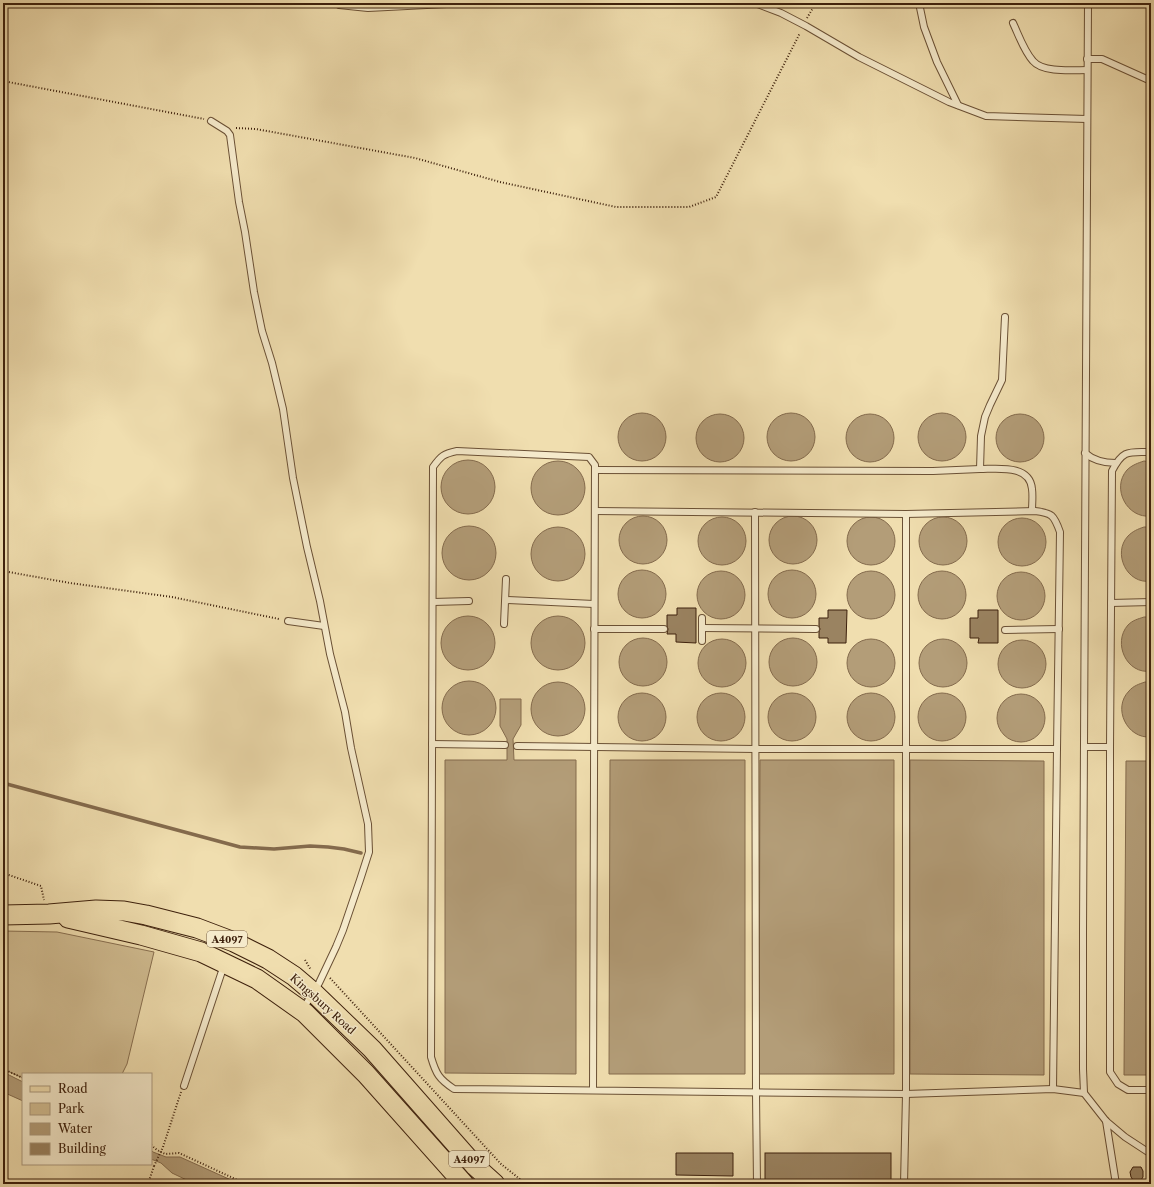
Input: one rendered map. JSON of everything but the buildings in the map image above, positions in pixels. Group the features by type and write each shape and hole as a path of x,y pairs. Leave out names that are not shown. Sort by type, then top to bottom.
{"main road":[{"name":"Kingsbury Road","path":"3,915 49,914 96,910 124,911 197,928 234,942 268,959 294,976 314,993 372,1048 475,1166 495,1184"},
{"name":"Kingsbury Road","path":"49,914 140,935 201,952 257,979 302,1011 366,1074 464,1184"}],"lane":[{"path":"336,3 339,5 368,8 466,3"},
{"path":"755,3 781,13 859,57 958,105 986,116 1087,119"},
{"path":"919,3 924,27 937,62 958,105"},
{"path":"1088,3 1083,930 1084,1093 1106,1120 1125,1137 1151,1154"},
{"path":"1013,23 1034,63 1045,68 1087,70"},
{"path":"1087,59 1102,59 1151,81"},
{"path":"211,121 227,131 230,135 239,202 254,292 262,331 272,363 283,409 293,478 307,547 320,601 330,654 345,712 351,748 368,824 369,852 360,880 336,947 314,993 302,1011"},
{"path":"980,469 980,436 990,405 1002,380 1005,317"},
{"path":"593,1090 595,465 589,457 457,451 447,453 440,458 433,467 432,1057 436,1072 444,1082 454,1089 906,1094 1053,1089 1084,1093"},
{"path":"1151,452 1129,452 1121,455 1112,471 1110,747 1110,1072 1118,1084 1128,1090 1151,1090"},
{"path":"1085,453 1091,458 1104,463 1116,463"},
{"path":"595,470 932,471 1009,469 1016,470 1030,481 1032,489 1032,511"},
{"path":"595,511 906,514 1032,511 1048,513 1056,520 1060,532 1053,1089"},
{"path":"755,512 757,1184"},
{"path":"904,1184 906,1094 906,514"},
{"path":"504,624 506,578"},
{"path":"506,600 594,604"},
{"path":"433,602 469,601"},
{"path":"1111,603 1151,602"},
{"path":"702,618 702,641"},
{"path":"288,621 324,626"},
{"path":"702,628 816,629"},
{"path":"594,629 664,629"},
{"path":"1005,630 1058,629"},
{"path":"432,744 504,746"},
{"path":"516,746 755,749 1057,749"},
{"path":"1084,747 1110,747"},
{"path":"184,1086 224,963"},
{"path":"1106,1120 1116,1184"},
{"path":"1147,1184 1151,1180"}],"path":[{"path":"222,128 256,129 415,158 500,182 616,207 690,207 716,197 803,25 816,3"},
{"path":"3,81 211,121"},
{"path":"3,571 70,583 172,597 288,621"},
{"path":"3,873 41,886 42,895 49,914"},
{"path":"324,972 500,1164 526,1184"},
{"path":"3,1069 22,1078"},
{"path":"148,1184 154,1166 163,1147 184,1086"},
{"path":"152,1146 165,1154 179,1153 246,1184"}],"green space":[{"path":"3,931 57,932 154,952 127,1064 122,1073 22,1073 22,1078 3,1069"}],"water":[{"path":"642,413 651,415 659,420 664,428 666,437 664,446 659,454 651,459 642,461 633,459 625,454 620,446 618,437 620,428 625,420 633,415"},
{"path":"791,413 800,415 808,420 813,428 815,437 813,446 808,454 800,459 791,461 782,459 774,454 769,446 767,437 769,428 774,420 782,415"},
{"path":"942,413 951,415 959,420 964,428 966,437 964,446 959,454 951,459 942,461 933,459 925,454 920,446 918,437 920,428 925,420 933,415"},
{"path":"720,414 729,416 737,421 742,429 744,438 742,447 737,455 729,460 720,462 711,460 703,455 698,447 696,438 698,429 703,421 711,416"},
{"path":"870,414 879,416 887,421 892,429 894,438 892,447 887,455 879,460 870,462 861,460 853,455 848,447 846,438 848,429 853,421 861,416"},
{"path":"1020,414 1029,416 1037,421 1042,429 1044,438 1042,447 1037,455 1029,460 1020,462 1011,460 1003,455 998,447 996,438 998,429 1003,421 1011,416"},
{"path":"463,460 473,460 483,464 491,472 495,482 495,492 491,502 483,510 473,514 463,514 453,510 445,502 441,492 441,482 445,472 453,464"},
{"path":"553,461 563,461 573,465 581,473 585,483 585,493 581,503 573,511 563,515 553,515 543,511 535,503 531,493 531,483 535,473 543,465"},
{"path":"1144,461 1151,462 1151,516 1142,516 1135,513 1124,501 1121,493 1122,477 1127,470 1133,465"},
{"path":"643,516 652,518 660,523 665,531 667,540 665,549 660,557 652,562 643,564 634,562 626,557 621,549 619,540 621,531 626,523 634,518"},
{"path":"793,516 802,518 810,523 815,531 817,540 815,549 810,557 802,562 793,564 784,562 776,557 771,549 769,540 771,531 776,523 784,518"},
{"path":"722,517 731,519 739,524 744,532 746,541 744,550 739,558 731,563 722,565 713,563 705,558 700,550 698,541 700,532 705,524 713,519"},
{"path":"871,517 880,519 888,524 893,532 895,541 893,550 888,558 880,563 871,565 862,563 854,558 849,550 847,541 849,532 854,524 862,519"},
{"path":"943,517 952,519 960,524 965,532 967,541 965,550 960,558 952,563 943,565 934,563 926,558 921,550 919,541 921,532 926,524 934,519"},
{"path":"1022,518 1031,520 1039,525 1044,533 1046,542 1044,551 1039,559 1031,564 1022,566 1013,564 1005,559 1000,551 998,542 1000,533 1005,525 1013,520"},
{"path":"464,526 474,526 484,530 492,538 496,548 496,558 492,568 484,576 474,580 464,580 454,576 446,568 442,558 442,548 446,538 454,530"},
{"path":"553,527 563,527 573,531 581,539 585,549 585,559 581,569 573,577 563,581 553,581 543,577 535,569 531,559 531,549 535,539 543,531"},
{"path":"1144,527 1151,527 1151,581 1142,581 1135,578 1124,566 1122,559 1121,551 1123,543 1128,536 1136,530"},
{"path":"642,570 651,572 659,577 664,585 666,594 664,603 659,611 651,616 642,618 633,616 625,611 620,603 618,594 620,585 625,577 633,572"},
{"path":"792,570 801,572 809,577 814,585 816,594 814,603 809,611 801,616 792,618 783,616 775,611 770,603 768,594 770,585 775,577 783,572"},
{"path":"721,571 730,573 738,578 743,586 745,595 743,604 738,612 730,617 721,619 712,617 704,612 699,604 697,595 699,586 704,578 712,573"},
{"path":"871,571 880,573 888,578 893,586 895,595 893,604 888,612 880,617 871,619 862,617 854,612 849,604 847,595 849,586 854,578 862,573"},
{"path":"942,571 951,573 959,578 964,586 966,595 964,604 959,612 951,617 942,619 933,617 925,612 920,604 918,595 920,586 925,578 933,573"},
{"path":"1021,572 1030,574 1038,579 1043,587 1045,596 1043,605 1038,613 1030,618 1021,620 1012,618 1004,613 999,605 997,596 999,587 1004,579 1012,574"},
{"path":"463,616 473,616 483,620 491,628 495,638 495,648 491,658 483,666 473,670 463,670 453,666 445,658 441,648 441,638 445,628 453,620"},
{"path":"553,616 563,616 573,620 581,628 585,638 585,648 581,658 573,666 563,670 553,670 543,666 535,658 531,648 531,638 535,628 543,620"},
{"path":"1144,617 1151,617 1151,671 1142,671 1135,668 1124,656 1122,649 1121,640 1123,632 1128,625"},
{"path":"643,638 652,640 660,645 665,653 667,662 665,671 660,679 652,684 643,686 634,684 626,679 621,671 619,662 621,653 626,645 634,640"},
{"path":"793,638 802,640 810,645 815,653 817,662 815,671 810,679 802,684 793,686 784,684 776,679 771,671 769,662 771,653 776,645 784,640"},
{"path":"722,639 731,641 739,646 744,654 746,663 744,672 739,680 731,685 722,687 713,685 705,680 700,672 698,663 700,654 705,646 713,641"},
{"path":"871,639 880,641 888,646 893,654 895,663 893,672 888,680 880,685 871,687 862,685 854,680 849,672 847,663 849,654 854,646 862,641"},
{"path":"943,639 952,641 960,646 965,654 967,663 965,672 960,680 952,685 943,687 934,685 926,680 921,672 919,663 921,654 926,646 934,641"},
{"path":"1022,640 1031,642 1039,647 1044,655 1046,664 1044,673 1039,681 1031,686 1022,688 1013,686 1005,681 1000,673 998,664 1000,655 1005,647 1013,642"},
{"path":"464,681 474,681 484,685 492,693 496,703 496,713 492,723 484,731 474,735 464,735 454,731 446,723 442,713 442,703 446,693 454,685"},
{"path":"553,682 563,682 573,686 581,694 585,704 585,714 581,724 573,732 563,736 553,736 543,732 535,724 531,714 531,704 535,694 543,686"},
{"path":"1145,682 1151,682 1151,737 1142,736 1135,733 1129,728 1122,714 1124,698 1129,691 1134,686"},
{"path":"642,693 651,695 659,700 664,708 666,717 664,726 659,734 651,739 642,741 633,739 625,734 620,726 618,717 620,708 625,700 633,695"},
{"path":"721,693 730,695 738,700 743,708 745,717 743,726 738,734 730,739 721,741 712,739 704,734 699,726 697,717 699,708 704,700 712,695"},
{"path":"792,693 801,695 809,700 814,708 816,717 814,726 809,734 801,739 792,741 783,739 775,734 770,726 768,717 770,708 775,700 783,695"},
{"path":"871,693 880,695 888,700 893,708 895,717 893,726 888,734 880,739 871,741 862,739 854,734 849,726 847,717 849,708 854,700 862,695"},
{"path":"942,693 951,695 959,700 964,708 966,717 964,726 959,734 951,739 942,741 933,739 925,734 920,726 918,717 920,708 925,700 933,695"},
{"path":"1021,694 1030,696 1038,701 1043,709 1045,718 1043,727 1038,735 1030,740 1021,742 1012,740 1004,735 999,727 997,718 999,709 1004,701 1012,696"},
{"path":"500,699 521,699 521,725 513,739 514,760 576,760 576,1074 445,1073 445,760 507,760 507,739 500,726"},
{"path":"610,760 745,760 745,1074 609,1074"},
{"path":"760,760 894,760 894,1074 759,1074"},
{"path":"910,760 1044,761 1044,1075 910,1074"},
{"path":"1126,761 1151,761 1151,1075 1124,1075"},
{"path":"3,1072 22,1082 22,1101 3,1092"},
{"path":"152,1151 166,1157 180,1157 240,1184 195,1184 172,1173 161,1163 152,1159"}],"waterway":[{"path":"3,783 240,847 274,849 310,846 344,849 361,853"}]}
